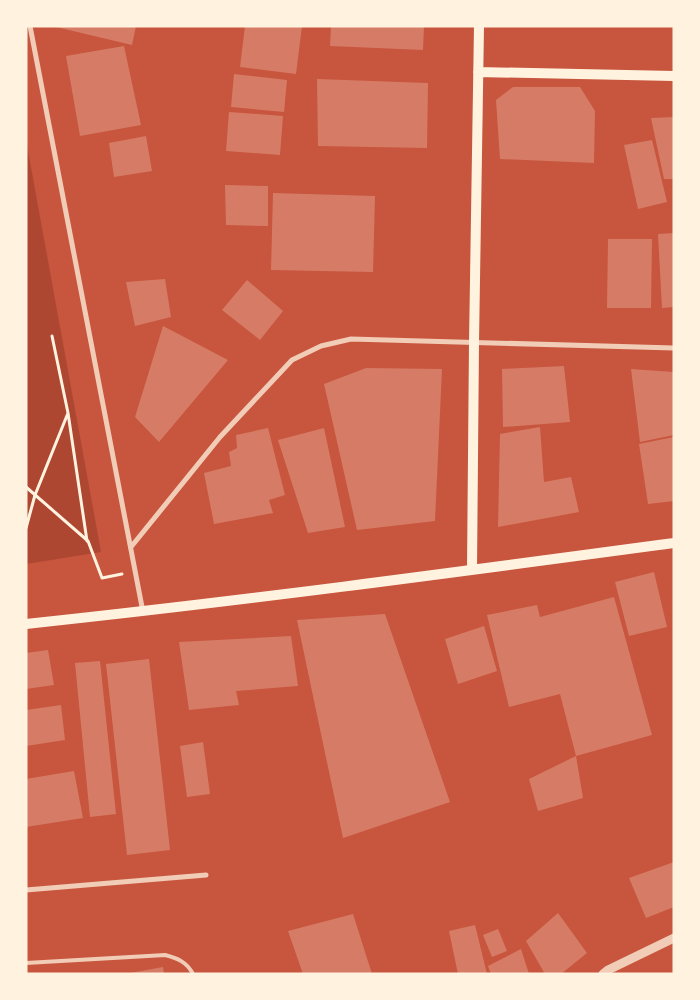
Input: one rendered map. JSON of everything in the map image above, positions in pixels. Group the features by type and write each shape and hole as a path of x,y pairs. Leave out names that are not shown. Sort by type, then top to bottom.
{"main road":[{"path":"472,570 479,26"},
{"path":"478,72 674,76"},
{"path":"26,624 143,612 674,543"}],"street":[{"path":"30,26 143,612"},
{"path":"131,547 220,437 292,360 321,346 351,339 674,348"},
{"path":"26,890 206,875"},
{"path":"607,973 674,938"}],"lane":[{"path":"26,963 165,955 180,960 190,968 193,974"}],"path":[{"path":"52,336 68,413 88,541 102,578 136,571"},
{"path":"26,528 35,495 68,413"},
{"path":"26,487 88,541"}],"shaded area":[{"path":"26,140 101,552 26,564"}],"building":[{"path":"52,26 136,26 132,45"},
{"path":"245,26 302,26 296,74 240,67"},
{"path":"331,26 424,26 423,50 330,46"},
{"path":"124,46 141,125 80,136 66,56"},
{"path":"234,74 287,80 284,112 231,107"},
{"path":"317,79 428,83 427,148 318,146"},
{"path":"513,87 580,87 595,111 594,163 500,159 496,100"},
{"path":"229,112 283,116 280,155 226,151"},
{"path":"674,117 674,179 664,179 651,118"},
{"path":"146,136 152,171 114,177 109,143"},
{"path":"652,140 667,202 638,209 624,145"},
{"path":"225,185 268,186 268,226 226,225"},
{"path":"273,193 375,196 373,272 271,270"},
{"path":"674,233 674,307 662,308 658,234"},
{"path":"608,239 652,239 651,308 607,308"},
{"path":"165,279 171,317 135,326 126,282"},
{"path":"247,280 283,311 260,340 222,310"},
{"path":"163,326 228,360 159,442 135,417"},
{"path":"564,366 570,422 503,427 502,369"},
{"path":"366,368 442,369 435,521 357,530 324,384"},
{"path":"631,369 674,372 674,435 640,442"},
{"path":"540,427 544,482 571,477 579,512 498,527 500,434"},
{"path":"268,428 285,495 269,500 273,513 214,524 204,473 231,466 229,452 237,448 236,435"},
{"path":"324,428 345,527 308,533 278,440"},
{"path":"674,437 674,501 648,504 639,444"},
{"path":"654,572 667,627 629,636 615,582"},
{"path":"614,597 652,735 576,756 560,694 509,707 487,615 537,605 540,617"},
{"path":"385,614 450,802 343,838 297,620"},
{"path":"484,626 497,671 458,684 445,639"},
{"path":"291,636 298,686 236,691 239,705 189,710 179,642"},
{"path":"48,650 54,685 26,689 26,653"},
{"path":"149,659 170,850 127,855 106,664"},
{"path":"100,661 116,814 90,817 75,663"},
{"path":"61,705 65,740 26,746 26,710"},
{"path":"203,742 210,794 187,797 180,746"},
{"path":"576,756 583,798 538,811 529,779"},
{"path":"74,771 83,818 26,827 26,779"},
{"path":"674,862 674,907 646,918 629,878"},
{"path":"558,913 587,953 561,974 545,974 526,941"},
{"path":"353,914 372,974 303,974 288,931"},
{"path":"475,925 487,974 458,974 449,931"},
{"path":"498,929 507,951 492,957 483,935"},
{"path":"521,949 529,974 491,974 488,966"},
{"path":"163,967 164,974 130,974 130,973"}]}
